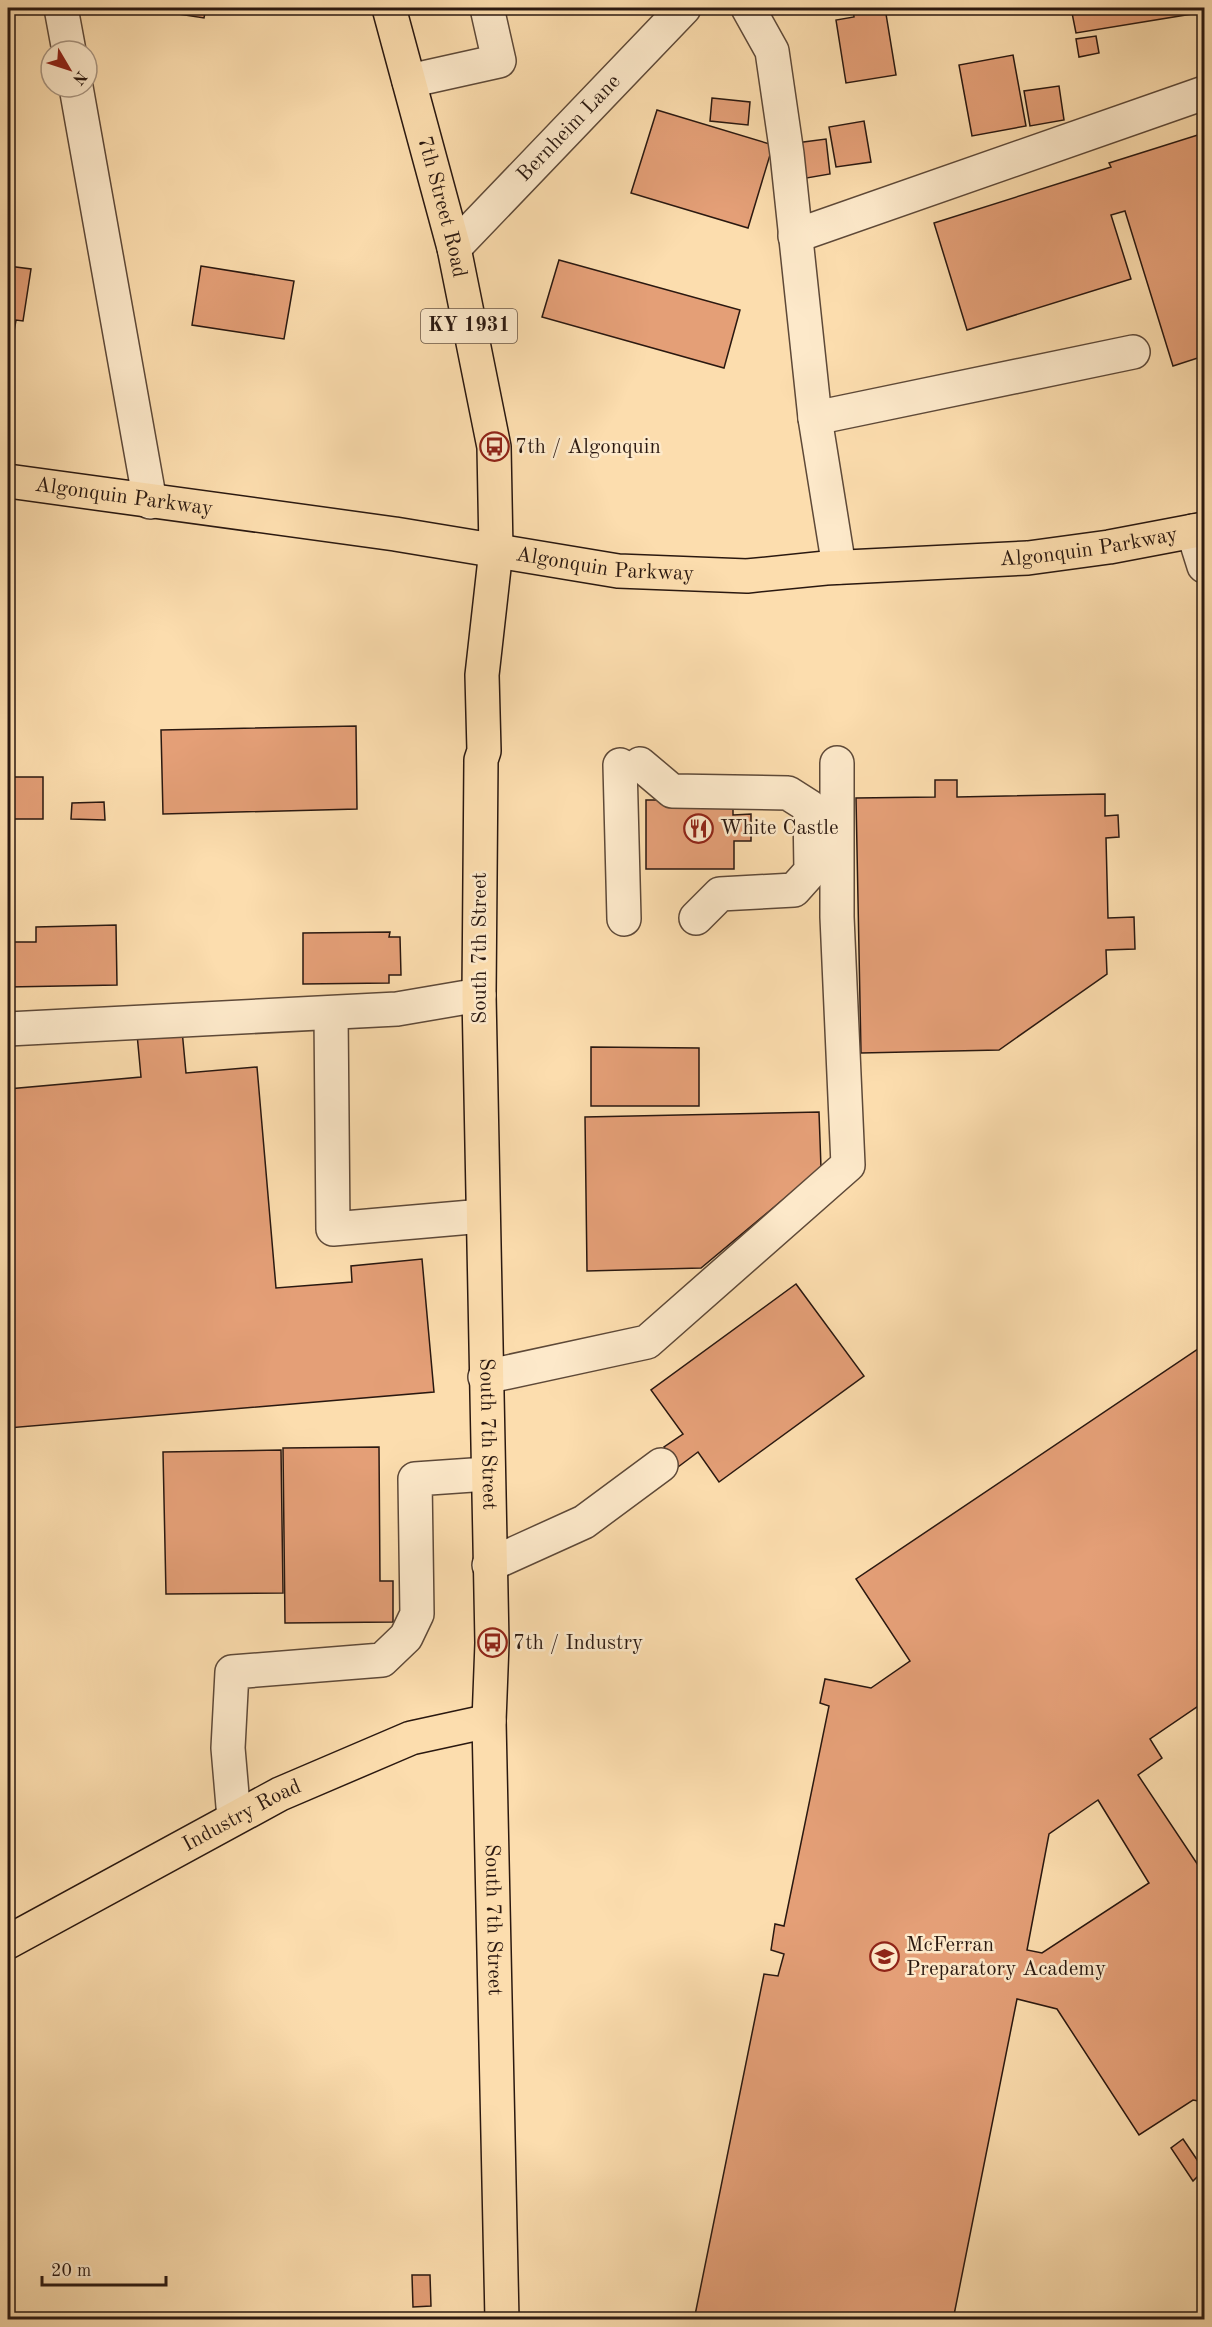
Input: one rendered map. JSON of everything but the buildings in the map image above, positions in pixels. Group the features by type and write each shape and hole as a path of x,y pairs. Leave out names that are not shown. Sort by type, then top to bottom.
{"main road":[{"name":"7th Street Road","path":"389,8 454,248 494,447 496,550"},
{"name":"Algonquin Parkway","path":"8,481 150,502 218,508 618,571 747,576 839,567 1028,558 1109,547 1199,530"},
{"name":"South 7th Street","path":"496,550 482,675 484,751 481,760 479,995 492,1643 489,1721 502,2319"},
{"name":"Industry Road","path":"8,1942 280,1794 411,1738 489,1721"}],"street":[{"path":"61,8 67,39"},
{"name":"Bernheim Lane","path":"454,248 684,8"},
{"path":"748,8 772,51 815,418 839,567"},
{"path":"409,81 499,61 496,9"},
{"path":"795,236 1204,93"},
{"path":"78,99 150,502"},
{"path":"815,418 1133,352"},
{"path":"1199,530 1204,566"},
{"path":"485,1377 647,1342 848,1165 837,917 837,763"},
{"path":"624,919 630,764 672,791 788,793 810,807 811,871 794,890 720,894 696,918"},
{"path":"8,1029 397,1009 479,995"},
{"path":"331,1013 333,1229 483,1216"},
{"path":"489,1565 584,1522 661,1465"},
{"path":"234,1818 228,1748 232,1672 382,1660 406,1637 417,1614 415,1479 487,1474"}],"place":[{"name":"7th / Algonquin","path":"494,447"},
{"name":"White Castle","path":"699,828"},
{"name":"7th / Industry","path":"492,1643"},
{"name":"McFerran Preparatory Academy","path":"885,1957"}]}
